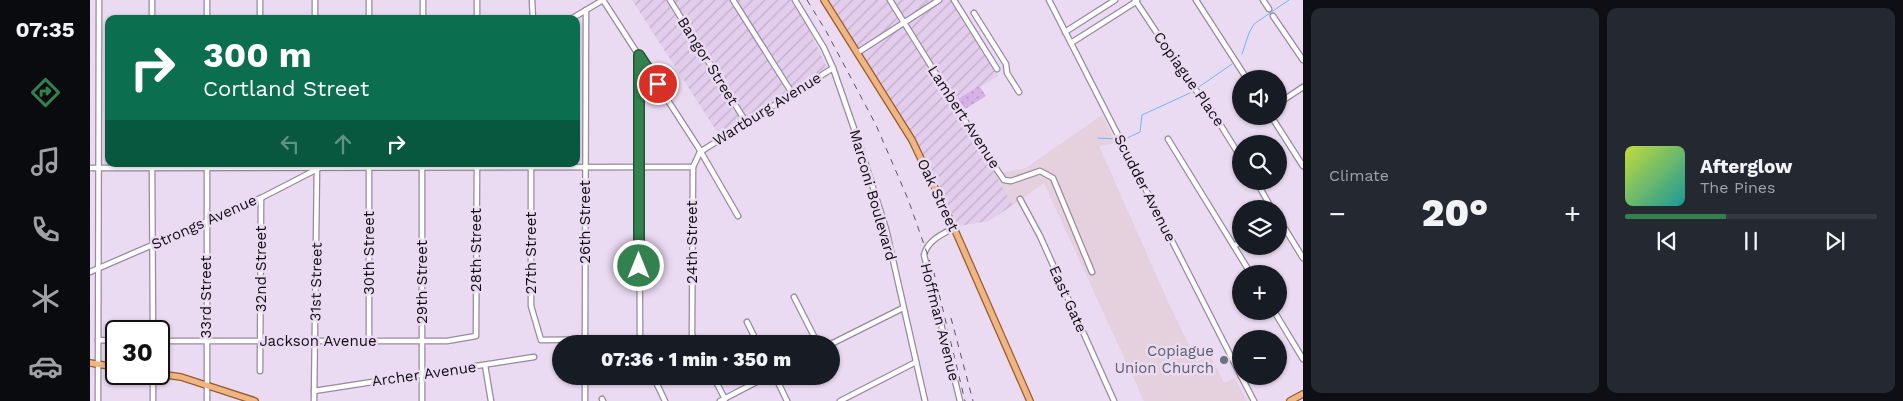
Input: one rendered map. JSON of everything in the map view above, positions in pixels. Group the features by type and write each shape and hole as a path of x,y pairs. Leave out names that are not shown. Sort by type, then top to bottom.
{"main road":[{"name":"Oak Street","path":"824,0 912,140 954,228 1030,401"},
{"path":"90,363 105,365"},
{"path":"170,376 206,384 255,401"},
{"path":"1290,401 1303,394"}],"street":[{"path":"98,401 99,0"},
{"path":"152,0 152,15"},
{"path":"207,0 207,15"},
{"path":"260,0 260,15"},
{"path":"315,0 315,15"},
{"path":"368,0 369,15"},
{"path":"423,0 423,15"},
{"path":"477,0 477,15"},
{"path":"532,0 533,15"},
{"path":"591,0 594,5"},
{"path":"578,15 603,0 700,152 738,216"},
{"name":"Bangor Street","path":"670,0 746,122"},
{"path":"733,0 792,93"},
{"name":"Marconi Boulevard","path":"795,0 824,48 833,68 878,202 924,401"},
{"name":"Lambert Avenue","path":"890,0 984,152 1004,180 1010,181 1040,171 1053,178 1092,272"},
{"path":"857,53 939,0"},
{"path":"954,0 997,69"},
{"name":"Scudder Avenue","path":"1049,0 1232,358"},
{"path":"1065,32 1114,0"},
{"path":"1070,43 1136,0"},
{"name":"Copiague Place","path":"1136,0 1193,87 1207,102 1232,143"},
{"path":"1196,0 1241,70"},
{"path":"1263,0 1269,9"},
{"name":"26th Street","path":"585,335 586,10"},
{"path":"974,13 1006,64 1007,73 1019,92"},
{"path":"1273,16 1303,60"},
{"path":"639,55 639,335"},
{"name":"Wartburg Avenue","path":"700,152 833,68"},
{"path":"1287,98 1303,87"},
{"path":"1277,125 1303,166"},
{"path":"1168,139 1232,243"},
{"name":"24th Street","path":"692,335 693,167 700,152"},
{"path":"90,168 125,167"},
{"path":"152,167 152,320"},
{"name":"33rd Street","path":"206,401 207,167"},
{"name":"Strongs Avenue","path":"90,272 261,198 315,167"},
{"name":"31st Street","path":"314,401 317,167"},
{"name":"30th Street","path":"368,341 369,167"},
{"name":"29th Street","path":"422,167 422,401"},
{"name":"28th Street","path":"476,336 477,167"},
{"name":"27th Street","path":"531,167 531,306 541,340 552,340"},
{"path":"549,167 585,169 693,167"},
{"name":"32nd Street","path":"260,370 261,198"},
{"name":"East Gate","path":"1020,199 1040,236 1114,401"},
{"name":"Hoffman Avenue","path":"954,228 937,237 925,249 924,255 960,401"},
{"path":"1287,230 1303,258"},
{"path":"794,296 814,335"},
{"path":"840,340 903,308"},
{"path":"1279,320 1303,359"},
{"path":"747,322 754,335"},
{"name":"Jackson Avenue","path":"170,341 422,341 476,336"},
{"path":"98,340 105,340"},
{"name":"Archer Avenue","path":"314,391 534,357"},
{"path":"840,401 916,362"},
{"path":"485,365 491,401"},
{"path":"152,385 152,401"},
{"path":"585,385 585,401"},
{"path":"657,385 665,401"},
{"path":"716,385 722,400 751,385"},
{"path":"779,385 787,401"},
{"name":"Scudder Avenue","path":"1246,385 1254,401"}],"shaded area":[{"path":"632,0 791,0 808,28 827,67 719,135"},
{"path":"822,0 951,0 998,76 953,103 1013,205 989,221 959,226 911,137"},
{"path":"979,86 986,96 965,109 958,99"},
{"path":"1102,115 1116,143 1099,146 1169,304 1197,362 1210,355 1224,383 1232,379 1232,385 1239,385 1247,401 1144,401 1044,183 1013,205 991,168 997,164 1002,173 1026,168"}],"waterway":[{"path":"1242,54 1254,24 1289,0"},
{"path":"1199,87 1232,64"},
{"path":"1127,138 1140,132 1142,115 1190,93"},
{"path":"1098,138 1116,139"}],"railway":[{"path":"807,0 826,31 876,125 908,199 934,273 965,401"},
{"path":"951,318 973,401"}],"place":[{"name":"Copiague Union Church","path":"1224,360"}],"route":[{"path":"639,266 639,55 658,84"}]}
